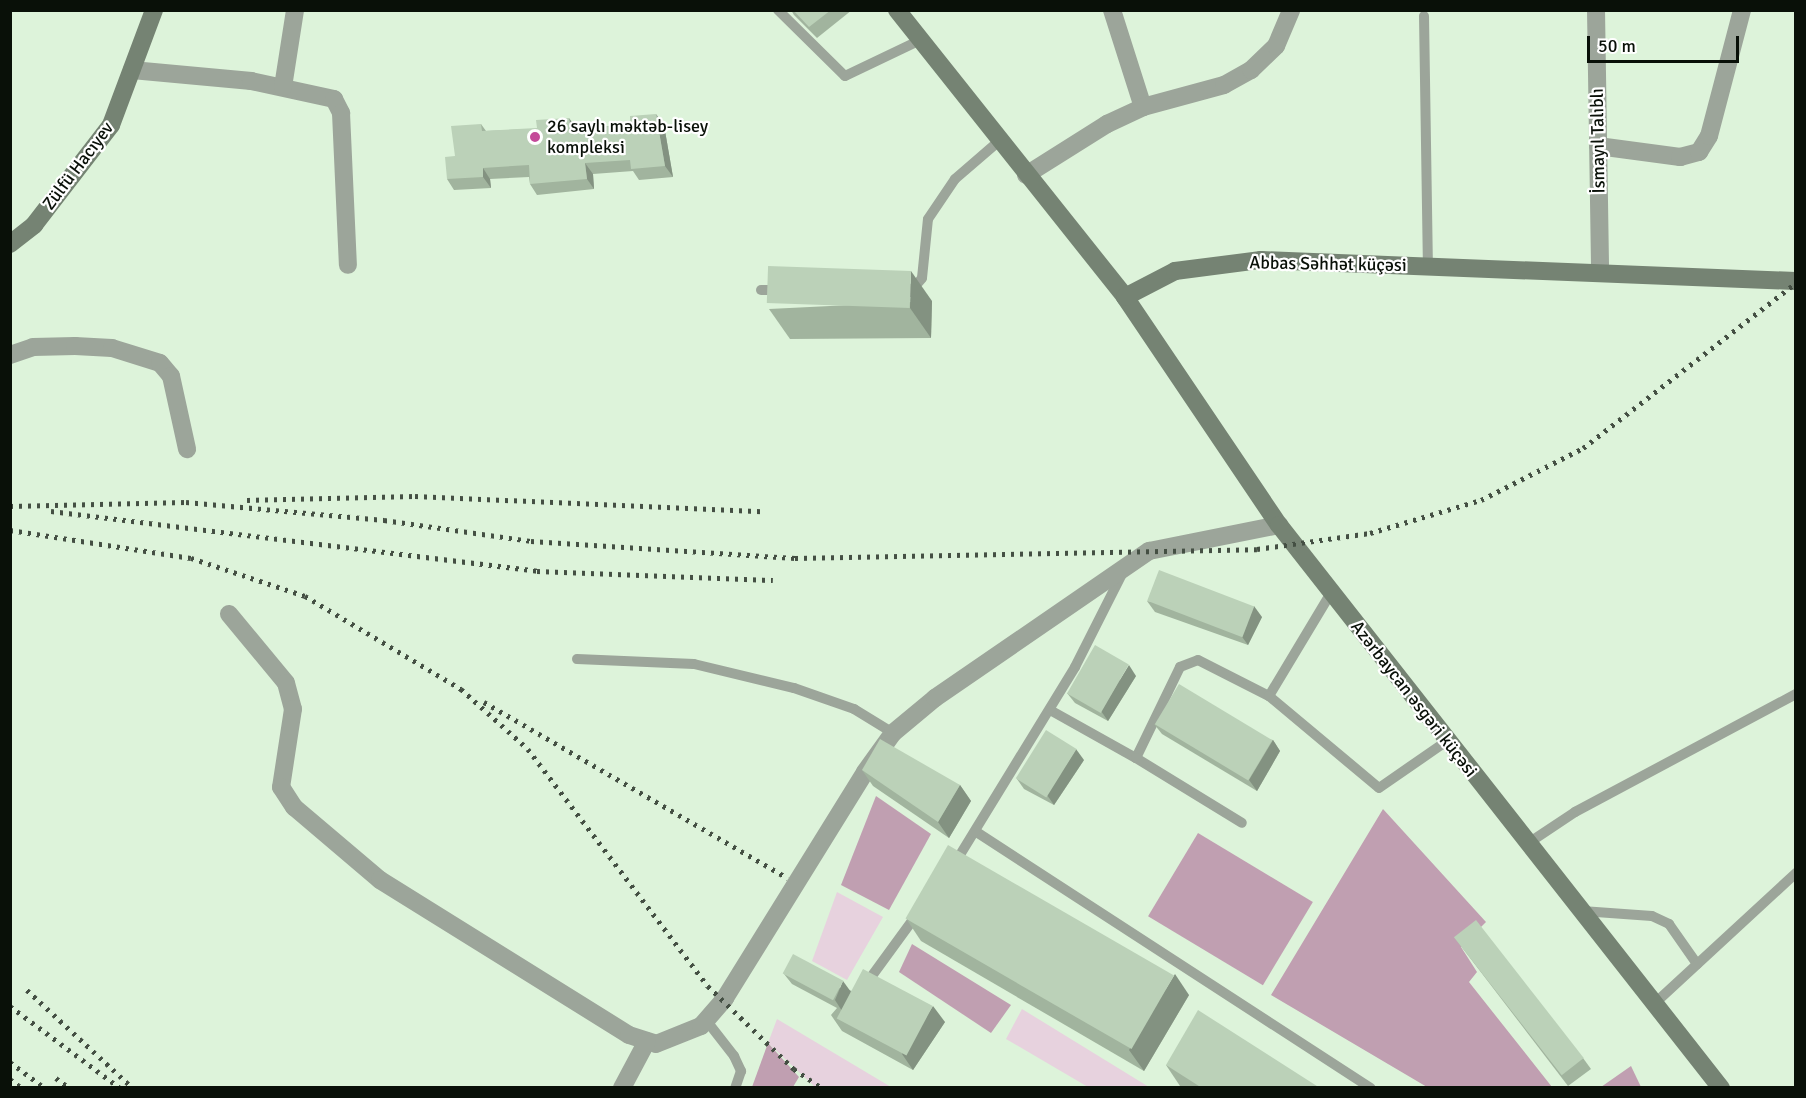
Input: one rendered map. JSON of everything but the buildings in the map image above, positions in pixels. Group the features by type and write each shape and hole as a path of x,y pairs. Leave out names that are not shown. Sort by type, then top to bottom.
{"main road":[{"name":"Zülfü Hacıyev","path":"10,244 34,225 111,125 154,10"},
{"path":"897,10 1125,297"},
{"name":"Abbas Səhhət küçəsi","path":"1125,297 1175,271 1261,260 1796,281"},
{"name":"Azərbaycan əsgəri küçəsi","path":"1125,297 1279,525 1527,844 1721,1088"}],"street":[{"path":"283,87 295,10"},
{"path":"1112,10 1143,107"},
{"path":"1026,175 1074,141 1143,107 1224,85 1251,70 1276,46 1291,10"},
{"name":"İsmayıl Talıblı","path":"1596,10 1600,272"},
{"path":"1598,146 1680,157 1699,152 1709,136 1742,10"},
{"path":"132,70 283,87 334,99 341,113 348,265"},
{"path":"10,355 33,347 75,346 112,348 160,363 171,376 187,449"},
{"path":"229,614 286,683 293,709 281,787 294,807 380,880 629,1035 647,1041 676,1040 706,1020 893,733 935,698 1149,551 1279,525"},
{"path":"622,1088 647,1041"}],"lane":[{"path":"778,10 845,76 920,40"},
{"path":"1424,16 1428,265"},
{"path":"891,293 916,291 928,219 955,179 999,141"},
{"path":"761,290 796,291"},
{"path":"944,879 978,833 1050,710 1126,567"},
{"path":"1269,696 1331,592"},
{"path":"577,659 694,664 783,685 854,709 893,733"},
{"path":"1136,758 1188,660 1269,696 1379,788 1447,741"},
{"path":"1527,844 1575,812 1796,694"},
{"path":"1050,710 1136,758 1242,823"},
{"path":"978,833 1371,1088"},
{"path":"1654,1004 1796,873"},
{"path":"856,998 923,906"},
{"path":"1580,911 1652,916 1669,924 1697,964"},
{"path":"706,1020 734,1056 741,1071 735,1088"}],"shaded area":[{"path":"876,796 931,834 889,910 841,885"},
{"path":"1383,809 1486,922 1461,947 1477,972 1469,982 1552,1087 1427,1087 1271,995"},
{"path":"1198,833 1313,902 1263,985 1148,916"},
{"path":"837,892 883,917 847,980 812,961"},
{"path":"912,944 1011,1005 991,1033 899,972"},
{"path":"1022,1009 1149,1087 1088,1087 1006,1039"},
{"path":"777,1019 891,1087 815,1087 768,1043"},
{"path":"768,1043 799,1077 793,1087 752,1087"},
{"path":"1631,1066 1641,1087 1601,1087"}],"railway":[{"path":"10,506 186,502 384,520 531,541 795,558 1257,549 1370,533 1481,500 1583,448 1796,283"},
{"path":"247,500 415,496 762,511"},
{"path":"51,511 537,571 773,580"},
{"path":"10,530 191,558 305,596 461,689 528,749 708,986 794,1069 822,1088"},
{"path":"484,702 788,878"},
{"path":"27,990 133,1088"},
{"path":"10,1006 120,1088"},
{"path":"10,1062 45,1088"},
{"path":"56,1078 70,1088"},
{"path":"10,1079 22,1088"}],"place":[{"name":"26 saylı məktəb-lisey kompleksi","path":"535,137"}]}
